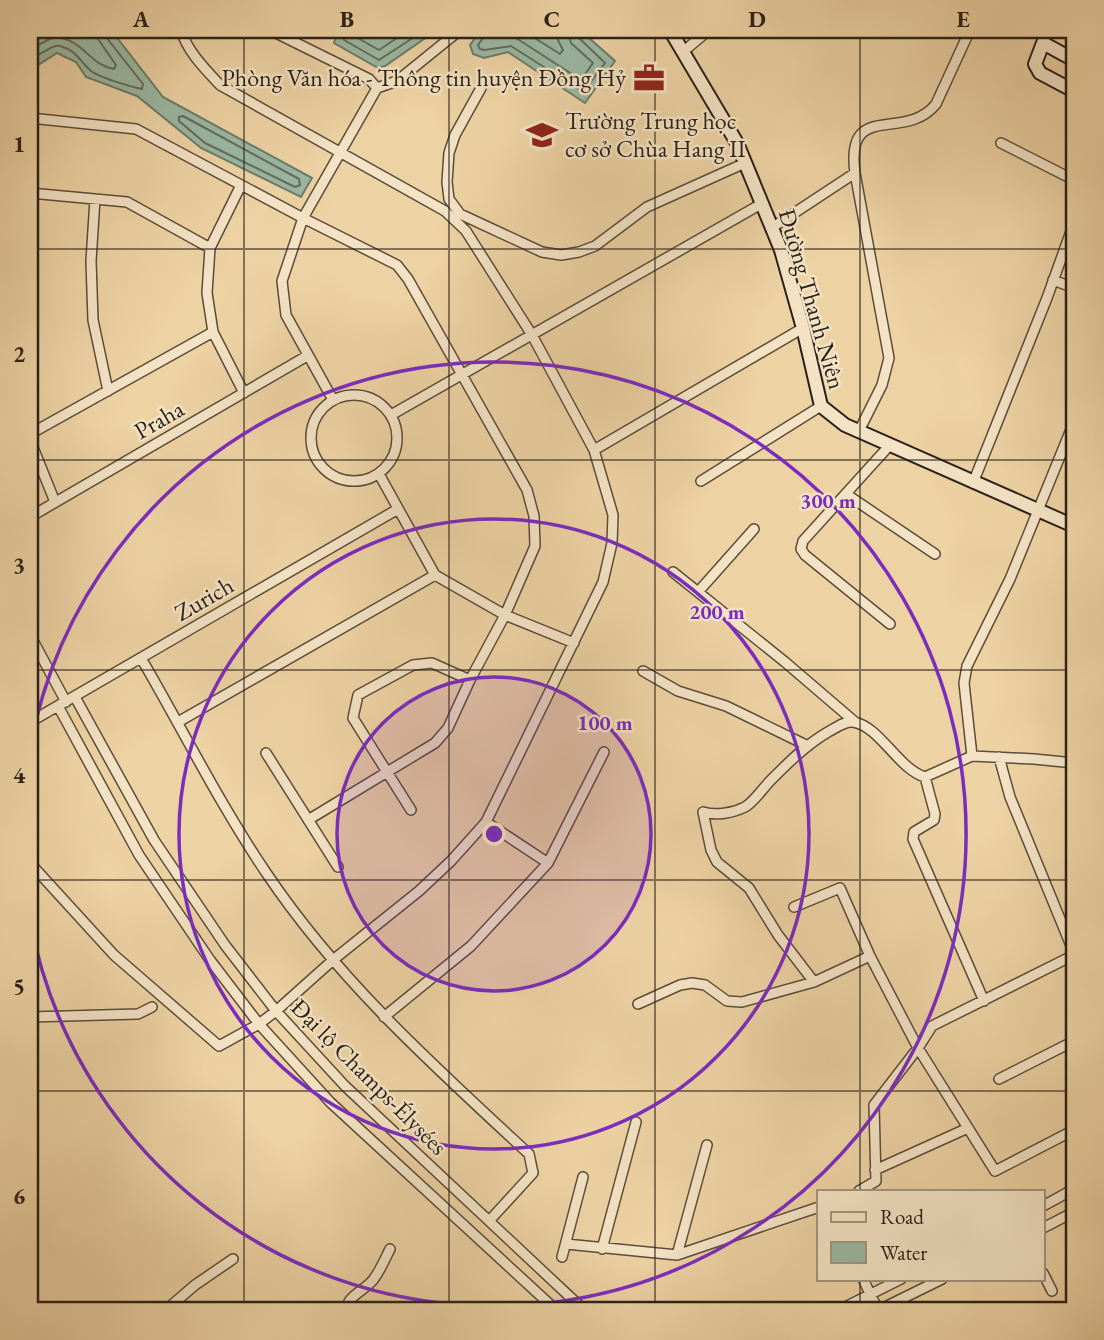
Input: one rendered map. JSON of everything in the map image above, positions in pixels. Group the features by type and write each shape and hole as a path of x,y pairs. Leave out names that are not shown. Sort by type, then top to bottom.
{"street":[{"path":"30,863 114,955 219,1046 276,1012 334,960 419,891 486,822 603,582 612,543 612,515 594,450 532,335 466,232 445,211 220,85 201,66 183,38 181,30"},
{"path":"270,30 369,79 377,88"},
{"path":"333,400 286,315 282,281 303,218 377,88 397,81 460,30"},
{"name":"Đường Thanh Niên","path":"670,30 737,143 763,202 803,328 821,406 832,417 889,446 1074,526"},
{"path":"684,51 709,30"},
{"path":"859,431 882,385 889,358 855,173 855,143 860,134 876,126 914,121 928,114 936,104 970,30"},
{"path":"1048,30 1035,64 1040,73 1074,91"},
{"path":"1043,43 1074,60"},
{"path":"481,88 455,135 449,153 449,199 460,214 542,252 561,255 579,253 595,246 647,207 745,163"},
{"path":"30,118 136,129 397,265 408,279 527,490 534,516 535,546 505,615 448,728 435,743 308,820"},
{"path":"1001,143 1074,180"},
{"path":"773,227 855,173"},
{"path":"242,185 210,248 207,293 213,332 244,393"},
{"path":"30,193 127,202 210,248"},
{"path":"95,199 91,261 93,320 108,391"},
{"path":"391,415 763,202"},
{"path":"973,483 1074,223"},
{"path":"1053,280 1074,288"},
{"path":"594,450 803,328"},
{"path":"30,434 213,332"},
{"name":"Praha","path":"30,517 307,356"},
{"path":"346,395 372,398 383,405 391,415 396,427 395,453 379,474 365,480 350,481 336,477 324,469 315,457 311,431 315,419 333,400 346,395"},
{"path":"701,481 821,406"},
{"path":"972,756 964,683 967,666 1010,579 1074,422"},
{"path":"30,440 55,502"},
{"path":"889,446 803,541 801,549 890,624"},
{"path":"379,474 435,575 505,615 574,643"},
{"path":"846,494 935,554"},
{"name":"Zurich","path":"30,722 398,509"},
{"path":"698,592 754,529"},
{"path":"673,572 855,722 867,728 913,771 925,777 935,814 934,820 914,832 913,839 984,1001"},
{"path":"178,722 435,575"},
{"name":"Đại lộ Champs-Élysées","path":"30,635 139,855 210,960 258,1024 330,1102 556,1310"},
{"path":"141,658 226,809 268,876 334,960 384,1017 425,1059 529,1154 533,1173 489,1221"},
{"path":"411,810 352,718 358,695 414,665 432,663 470,680"},
{"path":"643,671 678,691 726,706 808,746"},
{"name":"Đại lộ Champs-Élysées","path":"75,696 154,840 225,945 276,1012 345,1087 584,1310"},
{"path":"814,982 778,935 749,888 717,862 703,812 720,814 746,807 808,746 838,727 855,722"},
{"path":"384,1017 471,946 548,863 604,752"},
{"path":"266,753 338,867"},
{"path":"925,777 972,756 1074,763"},
{"path":"861,1190 876,1181 874,1105 932,1026 1074,954 1010,797 999,757"},
{"path":"486,822 548,863"},
{"path":"794,907 840,888 870,956 918,1048 995,1171 1074,1130"},
{"path":"638,1004 680,985 692,983 705,985 733,1003 814,982 870,956"},
{"path":"30,1017 138,1014 152,1007"},
{"path":"999,1079 1074,1041"},
{"path":"602,1249 636,1122"},
{"path":"875,1170 968,1128"},
{"path":"677,1255 707,1145"},
{"path":"562,1257 583,1177"},
{"path":"1044,1205 1074,1189"},
{"path":"566,1244 677,1255 817,1208"},
{"path":"1044,1227 1074,1212"},
{"path":"346,1310 347,1303 374,1279 390,1249"},
{"path":"166,1310 195,1285 233,1259"},
{"path":"1044,1275 1052,1291"},
{"path":"864,1280 879,1310 940,1280"},
{"path":"839,1310 899,1280"}],"water":[{"path":"30,30 111,30 163,97 312,178 301,197 201,148 137,96 86,77 76,62 57,53 38,65 30,61"},
{"path":"338,30 437,30 385,66 378,68 334,43"},
{"path":"481,30 580,30 615,61 585,103 508,52 484,58 473,54 470,45"}],"place":[{"name":"Phòng Văn hóa - Thông tin huyện Đồng Hỷ","path":"649,78"},
{"name":"Trường Trung học cơ sở Chùa Hang II","path":"542,135"}]}
